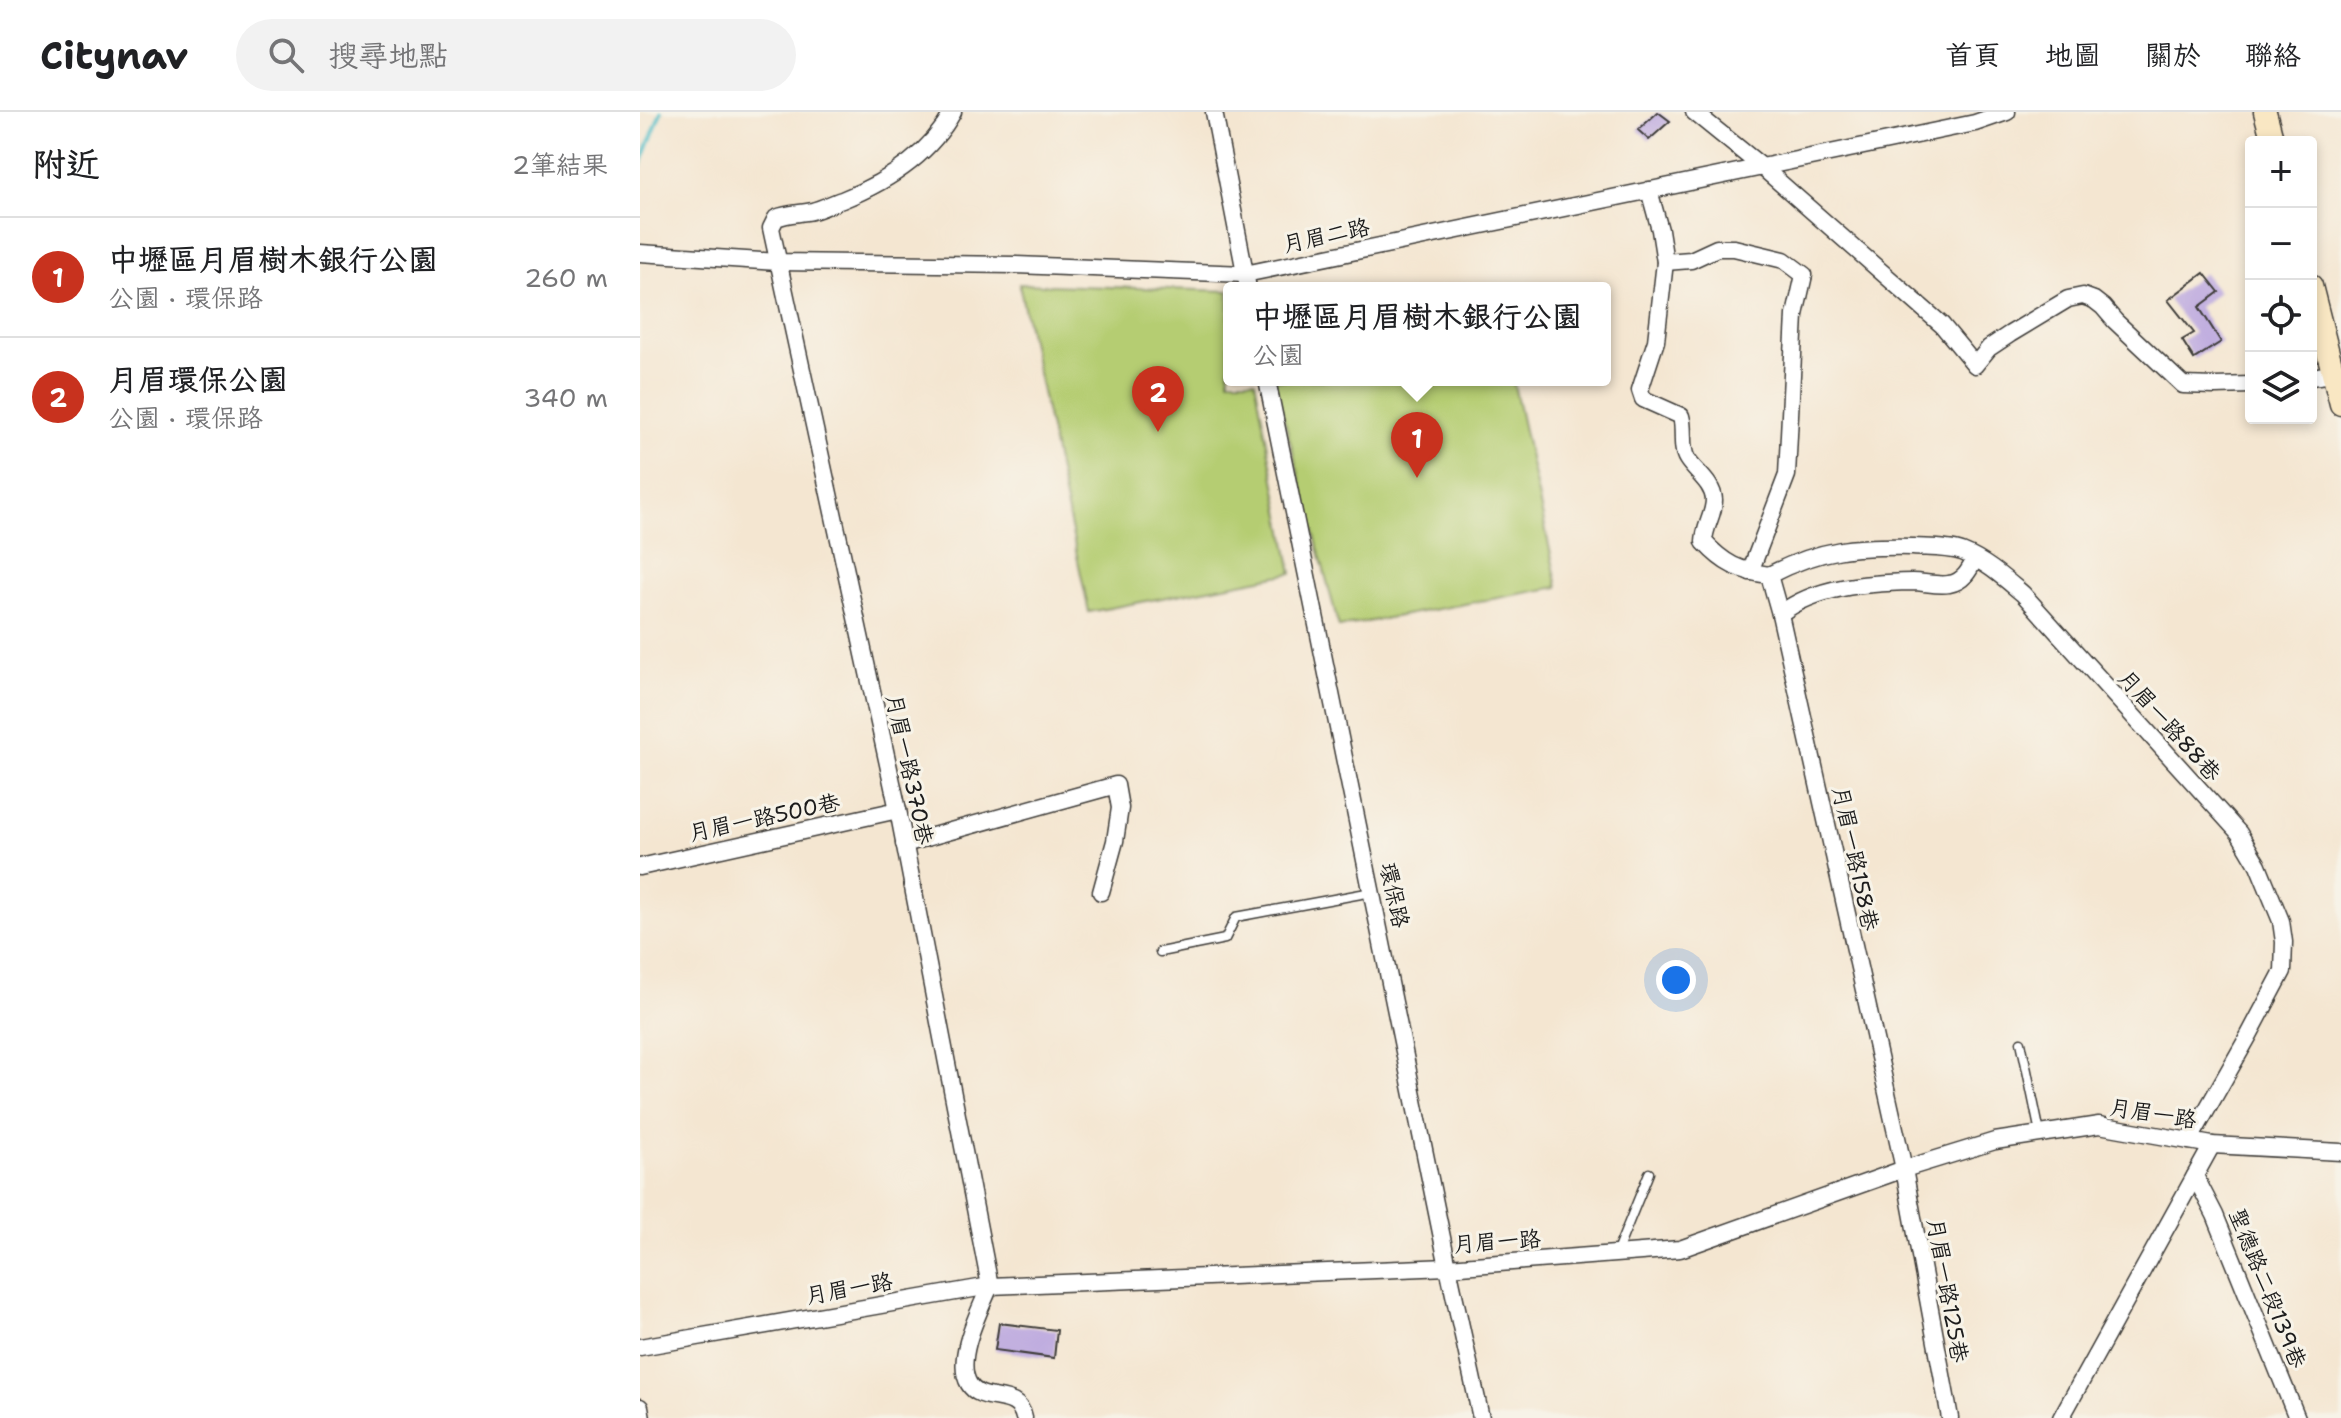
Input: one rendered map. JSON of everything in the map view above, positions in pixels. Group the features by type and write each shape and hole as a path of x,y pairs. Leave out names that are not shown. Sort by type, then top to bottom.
{"street":[{"name":"月眉一路370巷","path":"953,112 929,144 890,177 812,211 794,212 776,218 771,228 898,810 990,1286"},
{"path":"1214,112 1246,281"},
{"path":"1694,112 1762,167 1942,325 1975,365 1989,348 2010,334 2068,299 2083,296 2103,307 2183,385 2245,385"},
{"name":"月眉二路","path":"640,253 778,262 1016,265 1246,281 2007,112"},
{"path":"2265,112 2271,136"},
{"path":"1649,190 1665,262 1656,341 1640,390 1643,399 1681,416 1685,427 1685,456 1712,489 1713,510 1704,531 1704,542 1725,563 1769,575"},
{"path":"1665,262 1691,260 1717,248 1734,248 1784,260 1804,275 1795,315 1787,475 1750,572"},
{"path":"2317,335 2322,376 2341,404"},
{"name":"環保路","path":"1268,386 1481,1418"},
{"name":"月眉一路88巷","path":"1769,575 1800,559 1834,550 1864,547 1939,548 1961,552 1994,569 2023,594 2239,833 2258,865 2281,921 2283,971 2189,1141"},
{"path":"1780,614 1793,604 1819,594 1862,585 1912,582 1951,584 1967,576 1975,559"},
{"name":"月眉一路158巷","path":"1769,575 1904,1169"},
{"path":"904,844 1116,785 1120,808 1115,841 1101,892"},
{"name":"月眉一路500巷","path":"640,867 898,810"},
{"name":"月眉一路","path":"640,1347 990,1286 1448,1267 1680,1249 1904,1169 1995,1141 2099,1125 2212,1145 2340,1154"},
{"path":"2061,1418 2212,1145"},
{"name":"月眉一路125巷","path":"1904,1169 1950,1418"},
{"name":"聖德路二段139巷","path":"2195,1176 2215,1215 2297,1418"},
{"path":"990,1286 969,1336 965,1367 969,1384 979,1392 1017,1402 1023,1409 1024,1418"},
{"path":"640,1407 642,1418"}],"lane":[{"path":"1160,952 1225,939 1236,917 1372,892"},
{"path":"2021,1042 2040,1134"},
{"path":"1616,1255 1649,1173"}],"green space":[{"path":"1019,284 1223,291 1223,386 1256,386 1292,573 1089,612"},
{"path":"1276,386 1514,386 1558,587 1339,627"}],"building":[{"path":"1658,112 1670,121 1649,140 1638,130"},
{"path":"2204,273 2219,292 2199,307 2221,342 2194,359 2182,340 2194,333 2168,300"},
{"path":"999,1323 1057,1330 1054,1358 995,1350"}],"waterway":[{"path":"640,167 661,112"}],"place":[{"name":"月眉環保公園","path":"1158,432"},
{"name":"中壢區月眉樹木銀行公園","path":"1417,478"}]}
